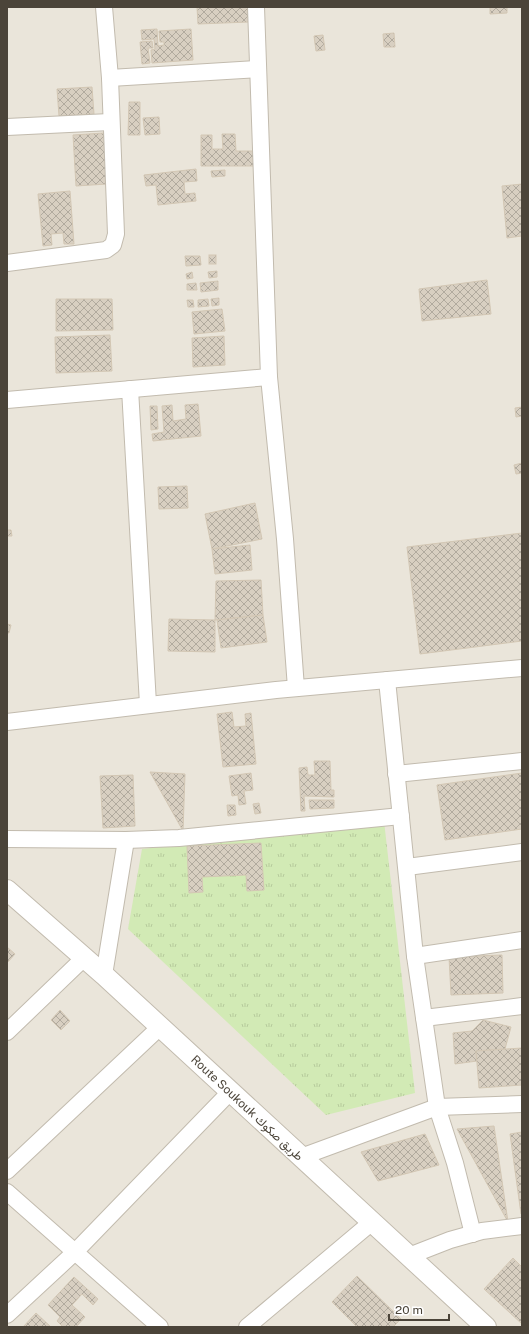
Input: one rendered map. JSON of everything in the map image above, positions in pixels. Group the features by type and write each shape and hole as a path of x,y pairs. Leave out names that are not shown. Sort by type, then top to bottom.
{"street":[{"path":"7,263 106,250 113,244 116,234 110,122 110,78 104,7"},
{"path":"256,7 269,377 285,539 296,688"},
{"path":"110,78 258,70"},
{"path":"7,127 110,122"},
{"path":"7,400 269,377"},
{"path":"130,389 148,704"},
{"path":"7,722 148,704 296,688 522,668"},
{"path":"387,680 415,956 437,1108 455,1163 473,1234"},
{"path":"396,774 522,761"},
{"path":"7,839 126,840 179,838 401,816"},
{"path":"104,975 126,840"},
{"path":"407,867 522,852"},
{"name":"Route Soukouk طريق صكوك","path":"7,891 104,975 486,1327"},
{"path":"415,956 522,940"},
{"path":"7,1032 84,958"},
{"path":"424,1018 522,1006"},
{"path":"7,1171 160,1027"},
{"path":"7,1314 75,1252 230,1092"},
{"path":"301,1157 437,1108 522,1104"},
{"path":"7,1192 160,1327"},
{"path":"247,1327 372,1222"},
{"path":"408,1256 473,1234 522,1226"}],"shaded area":[{"path":"7,7 522,7 522,1327 7,1327"}],"green space":[{"path":"384,821 415,1093 326,1115 128,929 142,849"}],"building":[{"path":"197,7 249,7 249,22 198,24"},
{"path":"490,7 507,7 507,13 490,14"},
{"path":"157,29 158,46 164,45 164,42 160,42 159,31 191,29 193,60 152,63 151,50 155,49 154,39 142,40 141,30"},
{"path":"394,33 395,47 384,47 383,34"},
{"path":"323,35 325,50 316,51 314,36"},
{"path":"152,41 153,48 148,48 150,63 142,64 140,42"},
{"path":"92,87 94,114 59,116 57,89"},
{"path":"129,102 140,102 140,135 128,135"},
{"path":"159,117 160,134 145,135 143,118"},
{"path":"104,133 107,184 76,186 73,135"},
{"path":"222,134 235,134 236,151 255,151 255,166 201,166 201,135 212,135 212,149 223,149"},
{"path":"196,169 197,181 184,182 185,194 195,193 196,201 158,205 156,185 146,186 144,175"},
{"path":"225,170 225,176 212,177 211,171"},
{"path":"522,184 522,236 507,238 502,186"},
{"path":"70,191 74,244 64,244 63,233 51,234 52,245 43,246 38,194"},
{"path":"209,255 216,255 216,264 209,264"},
{"path":"185,256 200,256 201,265 186,266"},
{"path":"217,271 217,277 209,278 208,272"},
{"path":"192,272 193,278 187,279 186,274"},
{"path":"487,280 491,314 422,321 419,289"},
{"path":"218,281 218,290 201,292 200,283"},
{"path":"196,283 197,290 187,290 187,284"},
{"path":"219,298 219,305 212,306 211,299"},
{"path":"56,299 112,299 113,330 56,331"},
{"path":"208,299 209,306 198,307 198,300"},
{"path":"187,300 193,300 194,307 188,307"},
{"path":"222,309 225,331 194,334 192,312"},
{"path":"110,335 112,371 56,373 55,337"},
{"path":"224,336 225,365 193,367 192,338"},
{"path":"198,404 201,436 153,441 152,434 164,432 162,406 172,405 173,421 186,419 185,405"},
{"path":"150,406 157,406 158,429 151,430"},
{"path":"522,407 522,416 516,417 515,408"},
{"path":"522,463 522,473 516,474 514,465"},
{"path":"187,486 188,508 159,509 158,487"},
{"path":"255,503 262,539 212,549 205,514"},
{"path":"7,530 11,530 12,536 7,536"},
{"path":"522,533 522,641 420,654 407,547"},
{"path":"250,545 252,570 215,574 212,549"},
{"path":"261,580 263,615 215,620 216,581"},
{"path":"263,615 267,642 221,648 217,620"},
{"path":"169,619 215,620 215,652 168,651"},
{"path":"7,624 11,625 9,633 7,633"},
{"path":"232,712 234,727 246,726 245,714 251,713 256,764 223,767 217,714"},
{"path":"314,761 330,761 331,790 334,790 334,797 304,796 305,811 301,811 299,768 307,767 308,775 315,775"},
{"path":"150,772 185,774 183,831"},
{"path":"251,773 253,790 244,791 246,804 239,805 238,795 232,796 229,776"},
{"path":"522,773 522,829 445,840 437,785"},
{"path":"133,775 135,826 103,828 100,776"},
{"path":"309,800 334,800 334,808 310,809"},
{"path":"259,803 261,813 255,814 253,804"},
{"path":"227,805 235,805 236,815 228,816"},
{"path":"261,843 264,890 247,891 246,875 202,877 203,892 189,893 187,846"},
{"path":"7,947 15,954 7,963"},
{"path":"502,955 503,993 451,995 449,957"},
{"path":"60,1010 70,1021 61,1030 51,1020"},
{"path":"483,1020 511,1027 505,1049 476,1051 477,1061 455,1064 453,1033 472,1031"},
{"path":"522,1048 522,1085 479,1088 476,1051"},
{"path":"494,1126 508,1222 457,1129"},
{"path":"522,1132 522,1213 521,1214 510,1134"},
{"path":"425,1134 439,1165 378,1181 361,1152"},
{"path":"513,1258 522,1267 522,1324 484,1289"},
{"path":"357,1276 401,1319 393,1327 357,1327 332,1302"},
{"path":"74,1277 98,1299 93,1305 82,1294 72,1305 85,1317 76,1327 63,1327 57,1321 60,1317 48,1305"},
{"path":"36,1313 51,1327 23,1327"}]}
